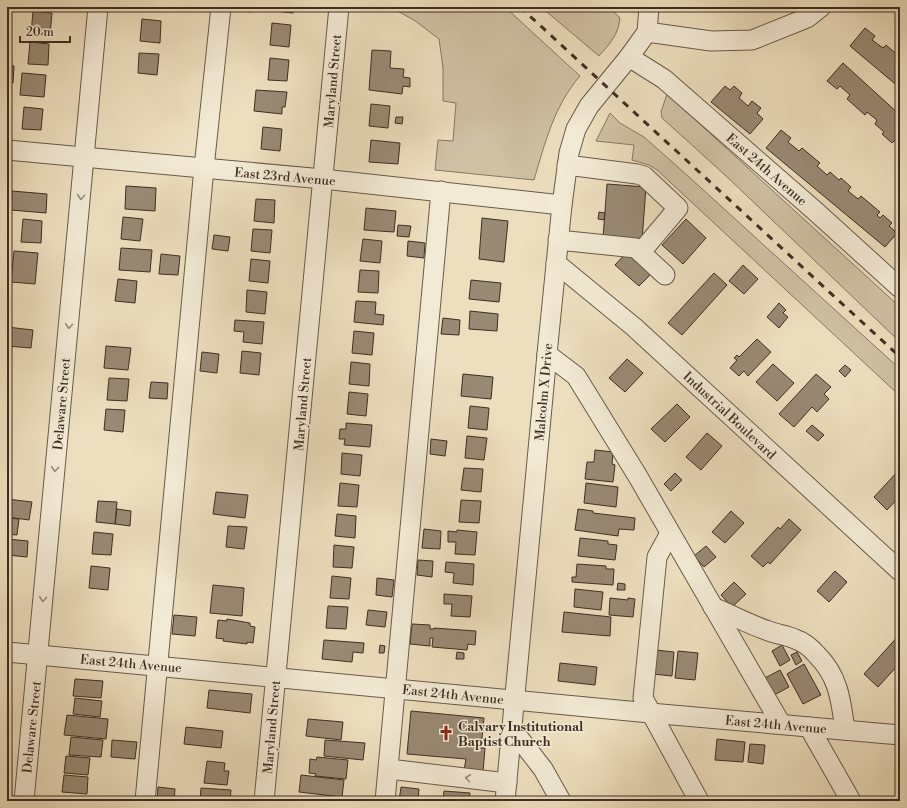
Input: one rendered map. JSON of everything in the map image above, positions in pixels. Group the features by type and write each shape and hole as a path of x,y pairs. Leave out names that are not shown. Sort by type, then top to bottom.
{"street":[{"name":"Delaware Street","path":"24,801 98,7"},
{"path":"145,801 204,168 221,7"},
{"name":"Maryland Street","path":"264,801 339,7"},
{"path":"649,7 647,32 711,41 752,40 808,18 821,7"},
{"name":"Malcolm X Drive","path":"506,792 558,240 567,165 572,140 582,119 597,96 629,57 647,32"},
{"name":"East 24th Avenue","path":"629,57 664,79 814,210 900,288"},
{"name":"East 23rd Avenue","path":"7,150 323,179 562,205"},
{"path":"567,165 644,176 678,208 641,252"},
{"path":"386,801 441,192"},
{"path":"558,240 636,248 665,275"},
{"name":"Industrial Boulevard","path":"556,263 634,327 900,571"},
{"path":"547,354 576,376 637,475 781,724"},
{"path":"670,533 657,557 643,698 699,801"},
{"path":"713,607 765,630 795,639 810,648 831,671 842,704 845,730"},
{"name":"East 24th Avenue","path":"7,652 650,713 900,735"},
{"path":"809,727 851,801"},
{"path":"512,729 543,769 561,801"},
{"path":"388,769 506,792"}],"shaded area":[{"path":"390,7 505,7 580,76 563,100 551,125 534,180 435,170 438,140 453,141 456,103 443,101 443,68 439,39 414,20"},
{"path":"541,7 609,7 620,18 619,24 613,39 599,56"},
{"path":"667,94 900,307 900,342 725,175 662,118 661,112"},
{"path":"610,113 620,123 644,137 678,167 900,369 900,396 657,170 649,165 632,160 634,145 596,141"}],"building":[{"path":"144,7 163,7 163,11 144,9"},
{"path":"233,7 251,7 251,12 233,10"},
{"path":"275,7 294,7 293,13 274,11"},
{"path":"33,11 52,13 50,35 31,34"},
{"path":"142,19 161,21 160,43 140,41"},
{"path":"272,23 291,25 289,47 270,45"},
{"path":"865,28 875,36 872,40 883,48 886,45 900,57 900,88 850,46"},
{"path":"30,42 49,44 48,65 28,64"},
{"path":"372,50 391,51 390,68 404,69 403,77 410,78 410,87 403,86 402,94 369,90"},
{"path":"139,53 159,54 157,75 138,73"},
{"path":"270,58 289,60 287,81 268,80"},
{"path":"843,63 900,115 900,144 895,140 892,143 882,134 884,132 875,124 877,120 867,112 865,115 847,99 850,95 840,86 837,89 827,81"},
{"path":"7,65 14,66 13,83 7,82"},
{"path":"22,73 46,75 44,97 20,95"},
{"path":"725,86 730,90 734,86 742,93 739,98 748,106 752,101 761,108 757,113 763,119 750,134 711,102"},
{"path":"256,90 287,92 285,107 282,107 282,114 254,111"},
{"path":"371,104 390,106 388,128 369,126"},
{"path":"24,107 43,109 41,130 22,129"},
{"path":"396,117 403,117 402,124 395,123"},
{"path":"263,127 282,129 280,151 261,149"},
{"path":"781,130 791,138 788,142 799,151 802,148 820,163 817,166 827,175 830,172 839,180 841,178 851,187 848,191 858,199 861,196 880,212 877,215 880,218 883,215 892,223 889,226 897,233 885,247 766,148"},
{"path":"371,140 400,143 398,164 369,162"},
{"path":"607,184 646,187 642,241 603,238"},
{"path":"126,186 156,188 155,211 125,209"},
{"path":"12,191 47,194 46,213 11,210"},
{"path":"256,199 275,200 274,223 254,221"},
{"path":"366,208 396,211 394,232 364,230"},
{"path":"599,212 605,213 604,220 598,219"},
{"path":"123,217 143,219 140,241 121,239"},
{"path":"482,218 508,221 504,262 479,259"},
{"path":"23,219 42,221 41,243 21,242"},
{"path":"686,219 706,238 683,264 662,245"},
{"path":"398,225 411,226 409,237 397,236"},
{"path":"253,229 272,230 270,253 251,251"},
{"path":"900,233 900,241 896,237"},
{"path":"214,235 230,237 228,251 212,249"},
{"path":"363,239 382,241 380,263 360,261"},
{"path":"408,241 425,243 424,258 407,256"},
{"path":"121,248 152,250 150,272 119,270"},
{"path":"14,251 38,253 35,284 11,282"},
{"path":"628,251 652,273 639,286 615,265"},
{"path":"161,254 180,256 178,275 159,274"},
{"path":"251,259 270,261 268,283 249,281"},
{"path":"743,265 758,279 744,294 729,281"},
{"path":"360,270 379,271 378,293 358,292"},
{"path":"714,273 727,285 682,335 668,323"},
{"path":"118,279 137,281 135,303 115,301"},
{"path":"471,280 501,283 499,302 469,299"},
{"path":"247,290 267,292 265,314 246,312"},
{"path":"356,301 376,302 375,314 384,315 383,325 354,322"},
{"path":"779,303 786,310 783,313 788,317 779,328 767,317"},
{"path":"470,311 498,314 497,331 469,329"},
{"path":"443,318 460,320 459,335 441,334"},
{"path":"235,320 264,322 262,344 243,342 244,332 234,331"},
{"path":"7,327 33,330 31,348 7,346"},
{"path":"354,331 374,333 372,355 352,353"},
{"path":"757,339 771,352 748,376 744,371 739,376 730,368 737,360 734,358 737,355 739,357"},
{"path":"106,346 131,348 128,370 104,368"},
{"path":"242,351 261,353 259,375 240,373"},
{"path":"202,352 219,354 217,373 200,371"},
{"path":"627,359 643,373 625,392 609,378"},
{"path":"351,362 370,364 369,386 349,384"},
{"path":"773,364 794,383 777,401 756,382"},
{"path":"845,365 851,370 845,377 839,371"},
{"path":"463,374 493,377 491,399 461,396"},
{"path":"816,374 831,387 824,394 829,399 817,412 812,407 794,427 779,414"},
{"path":"109,378 129,379 127,401 107,400"},
{"path":"151,382 168,383 167,399 149,398"},
{"path":"349,392 368,394 366,416 347,414"},
{"path":"677,404 690,417 665,442 651,429"},
{"path":"470,406 489,408 487,430 468,428"},
{"path":"106,409 125,410 123,432 104,430"},
{"path":"346,423 372,425 370,447 344,445 345,439 339,439 340,429 346,429"},
{"path":"812,425 824,435 818,441 806,431"},
{"path":"707,433 722,446 701,470 686,457"},
{"path":"467,436 487,438 484,460 465,458"},
{"path":"431,439 447,441 445,456 430,454"},
{"path":"595,450 613,452 612,464 615,465 613,482 585,479 587,462 594,462"},
{"path":"342,453 362,455 360,476 341,474"},
{"path":"464,468 483,469 481,492 461,490"},
{"path":"900,469 900,496 887,510 874,497"},
{"path":"675,473 682,480 671,491 664,484"},
{"path":"340,483 359,485 357,507 338,506"},
{"path":"586,483 618,487 616,507 584,503"},
{"path":"216,492 248,495 245,518 213,514"},
{"path":"7,499 32,502 29,520 7,517"},
{"path":"461,500 481,501 479,523 459,522"},
{"path":"98,501 117,502 115,524 96,522"},
{"path":"117,509 131,511 130,526 115,524"},
{"path":"578,509 593,511 593,513 635,518 634,530 619,529 618,536 575,530"},
{"path":"731,511 744,523 725,543 712,532"},
{"path":"337,514 356,516 355,538 335,536"},
{"path":"7,518 19,519 17,535 7,534"},
{"path":"789,519 801,530 770,564 768,562 763,567 751,556 778,527 780,529"},
{"path":"228,526 247,527 244,549 226,547"},
{"path":"424,529 441,531 440,549 422,548"},
{"path":"457,530 477,532 475,555 455,554 456,542 448,542 448,531 457,532"},
{"path":"94,532 113,534 111,555 92,554"},
{"path":"580,538 608,541 608,544 617,545 615,560 578,556"},
{"path":"7,539 28,541 27,557 7,555"},
{"path":"334,545 354,547 352,568 333,567"},
{"path":"706,546 716,557 704,567 694,556"},
{"path":"418,560 433,561 432,577 417,575"},
{"path":"446,562 474,564 473,585 453,583 454,573 445,572"},
{"path":"577,564 606,566 606,569 614,569 613,585 572,582 572,577 576,577"},
{"path":"91,566 110,568 108,590 89,588"},
{"path":"835,571 847,582 829,602 817,591"},
{"path":"332,576 351,578 349,599 330,598"},
{"path":"377,578 394,580 392,597 376,595"},
{"path":"734,582 746,594 732,607 721,595"},
{"path":"618,583 625,584 625,590 617,590"},
{"path":"213,585 244,588 242,616 210,613"},
{"path":"575,589 603,592 601,610 574,607"},
{"path":"444,594 472,596 470,617 451,616 452,604 444,604"},
{"path":"610,598 628,600 628,598 635,599 633,617 609,615"},
{"path":"328,606 348,607 346,629 326,628"},
{"path":"368,610 387,612 385,627 366,625"},
{"path":"564,612 611,617 610,636 562,632"},
{"path":"174,615 197,617 195,636 172,634"},
{"path":"227,619 250,623 250,626 255,627 253,643 247,642 247,644 223,641 224,639 216,638 218,620 227,621"},
{"path":"412,624 430,625 430,629 476,631 475,645 468,644 467,650 432,647 433,638 430,638 430,646 410,644"},
{"path":"900,634 900,663 878,687 864,674"},
{"path":"324,640 364,643 363,653 353,652 352,662 322,659"},
{"path":"380,645 385,646 384,653 379,653"},
{"path":"782,645 790,660 780,666 772,651"},
{"path":"656,650 674,652 672,676 653,674"},
{"path":"678,651 698,653 695,680 675,678"},
{"path":"457,652 464,653 464,659 456,659"},
{"path":"797,652 802,661 796,665 791,655"},
{"path":"560,663 597,667 595,685 558,681"},
{"path":"804,664 821,695 803,704 787,674"},
{"path":"780,670 789,687 774,695 765,678"},
{"path":"75,679 103,681 101,698 73,696"},
{"path":"209,690 252,694 250,713 207,708"},
{"path":"75,698 102,701 100,717 73,714"},
{"name":"Calvary Institutional Baptist Church","path":"411,711 484,718 481,748 485,748 483,772 464,770 466,759 407,754"},
{"path":"67,715 108,719 106,739 64,735"},
{"path":"308,719 343,722 341,740 306,736"},
{"path":"186,727 223,731 221,748 184,744"},
{"path":"71,737 103,740 101,757 69,755"},
{"path":"717,739 745,742 743,762 715,760"},
{"path":"112,740 137,742 135,759 111,757"},
{"path":"325,740 365,743 363,760 324,756"},
{"path":"750,744 765,745 763,764 748,762"},
{"path":"66,756 90,758 88,775 64,773"},
{"path":"317,757 348,760 346,779 315,776 316,774 309,773 310,759 316,760"},
{"path":"207,761 225,763 224,771 229,771 227,785 204,783"},
{"path":"64,775 88,777 87,794 62,792"},
{"path":"301,775 344,780 342,797 299,792"},
{"path":"158,787 175,789 174,801 157,800"},
{"path":"401,787 419,789 418,801 399,801"},
{"path":"201,788 231,790 230,801 200,801"},
{"path":"444,791 470,793 469,801 443,801"}],"railway":[{"path":"520,7 900,357"}],"place":[{"name":"Calvary Institutional Baptist Church","path":"446,733"}]}
